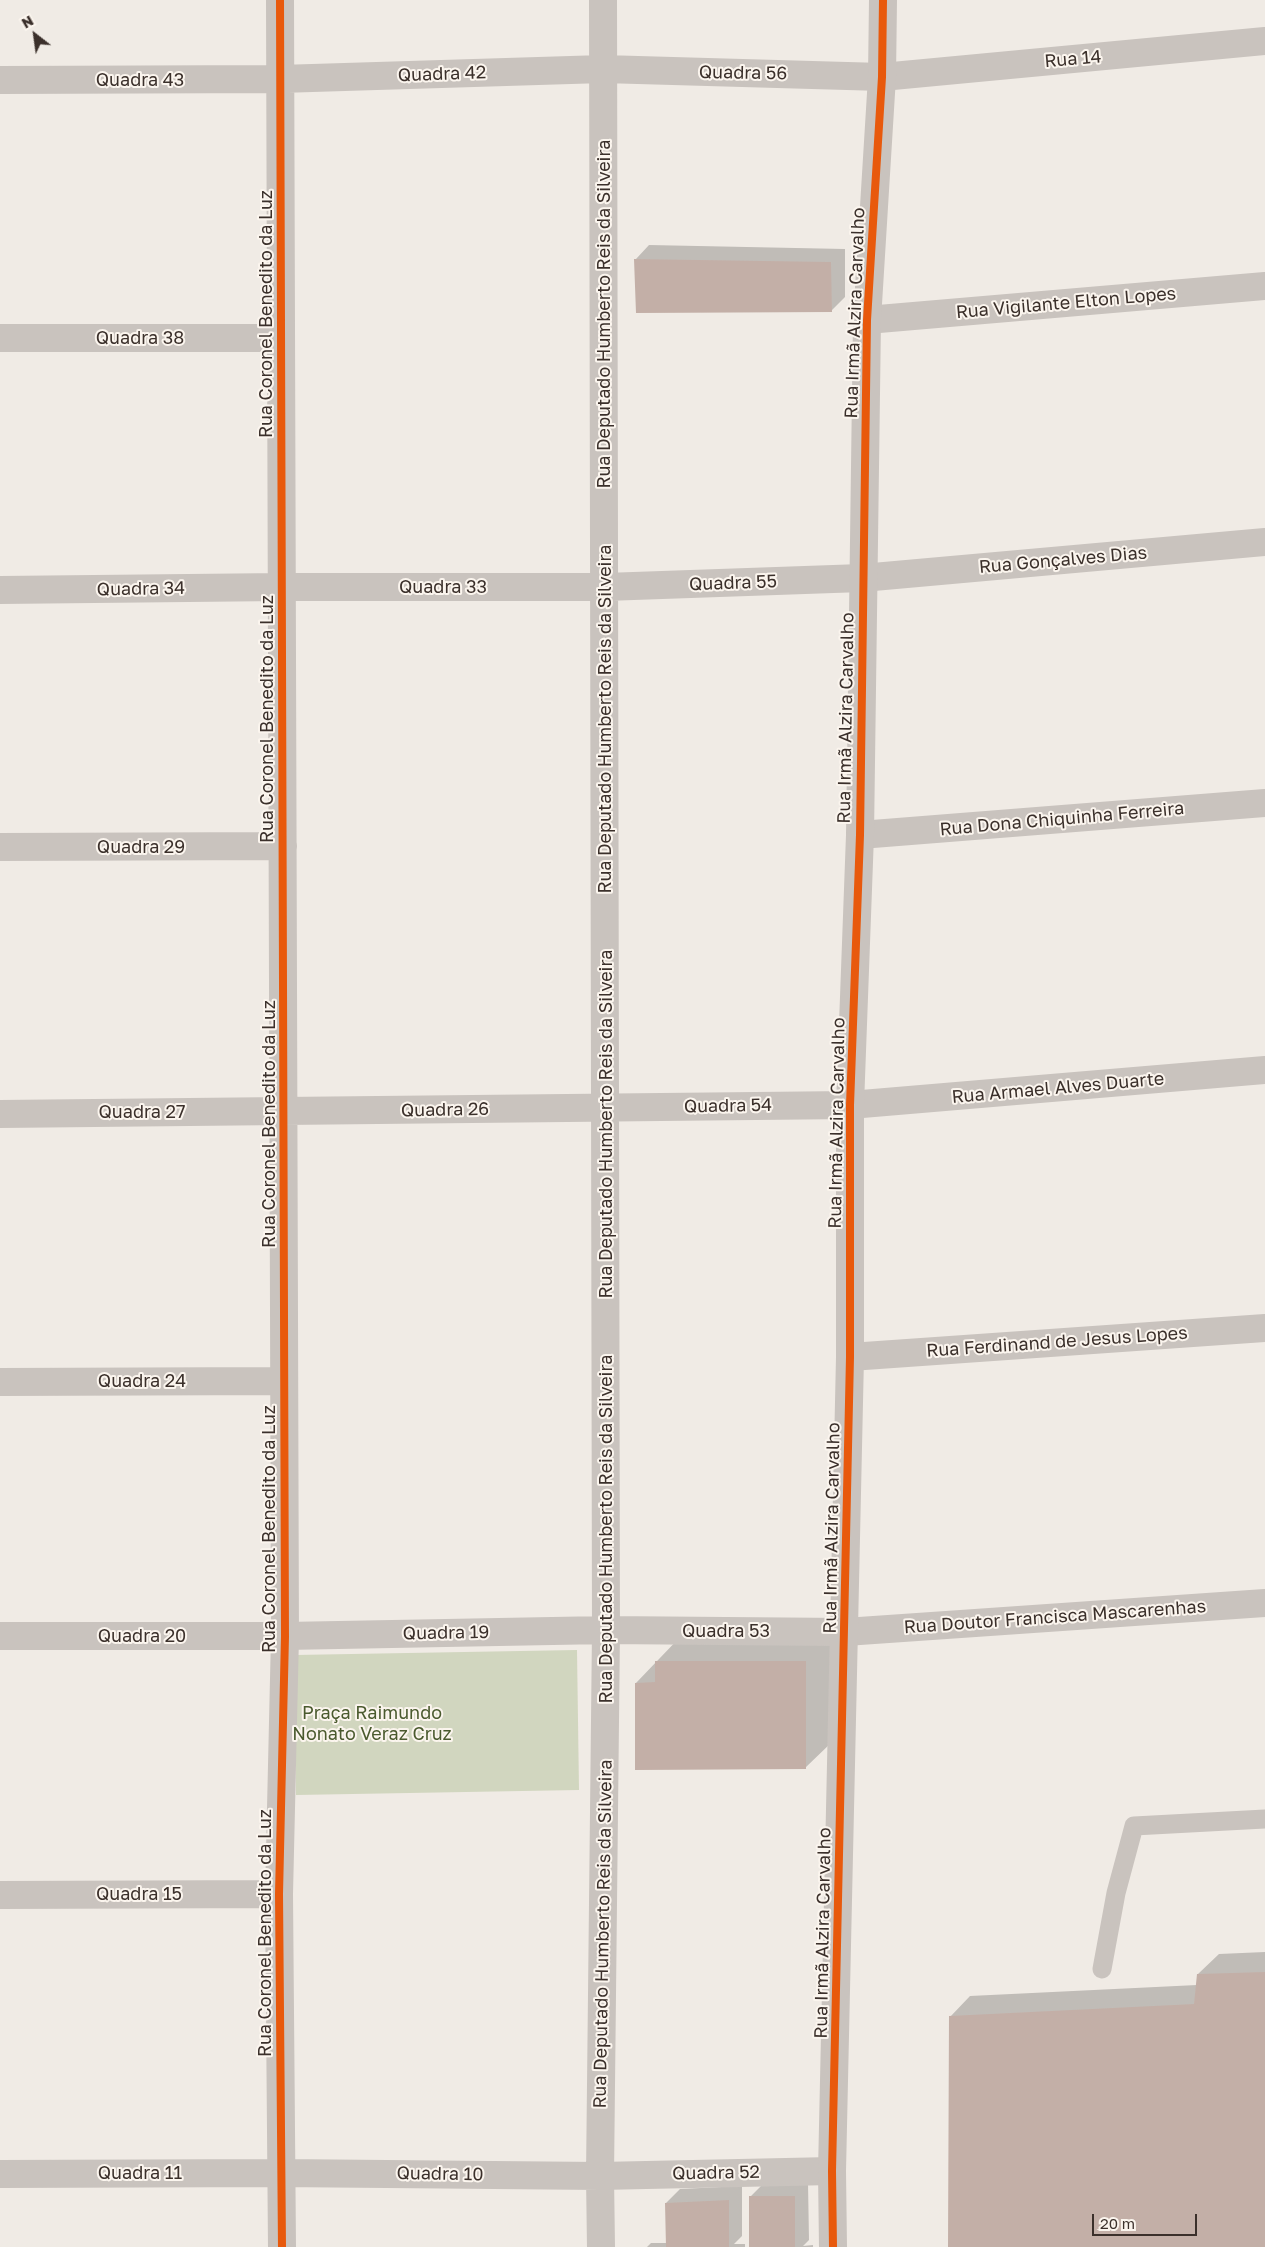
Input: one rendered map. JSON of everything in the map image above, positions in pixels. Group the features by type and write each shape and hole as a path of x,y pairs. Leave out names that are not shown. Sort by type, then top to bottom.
{"street":[{"name":"Rua Coronel Benedito da Luz","path":"280,0 285,1636 279,1894 282,2247"},
{"name":"Rua Deputado Humberto Reis da Silveira","path":"601,2247 600,2176 606,1630 603,0"},
{"name":"Rua Irmã Alzira Carvalho","path":"833,2247 832,2171 850,1357 850,1105 860,835 867,320 882,77 883,0"},
{"name":"Rua 14","path":"882,77 1265,41"},
{"name":"Quadra 42","path":"280,79 603,70"},
{"name":"Quadra 56","path":"603,70 882,77"},
{"name":"Quadra 43","path":"0,80 280,79"},
{"name":"Rua Vigilante Elton Lopes","path":"867,320 1265,286"},
{"name":"Quadra 38","path":"0,338 281,338"},
{"name":"Rua Gonçalves Dias","path":"862,578 1265,542"},
{"name":"Quadra 55","path":"605,588 862,578"},
{"name":"Quadra 33","path":"282,587 605,588"},
{"name":"Quadra 34","path":"0,590 282,587"},
{"name":"Rua Dona Chiquinha Ferreira","path":"860,835 1265,803"},
{"name":"Quadra 29","path":"0,848 283,846"},
{"name":"Rua Armael Alves Duarte","path":"850,1105 1265,1070"},
{"name":"Quadra 54","path":"606,1108 850,1105"},
{"name":"Quadra 26","path":"284,1111 606,1108"},
{"name":"Quadra 27","path":"0,1114 284,1111"},
{"name":"Rua Ferdinand de Jesus Lopes","path":"850,1357 1265,1328"},
{"name":"Quadra 24","path":"0,1382 284,1380"},
{"name":"Rua Doutor Francisca Mascarenhas","path":"845,1632 1265,1603"},
{"name":"Quadra 53","path":"606,1630 845,1632"},
{"name":"Quadra 19","path":"285,1636 606,1630"},
{"name":"Quadra 20","path":"0,1636 285,1636"},
{"name":"Quadra 15","path":"0,1895 279,1894"},
{"name":"Quadra 52","path":"600,2176 832,2171"},
{"name":"Quadra 10","path":"280,2172 600,2176"},
{"name":"Quadra 11","path":"0,2174 280,2172"}],"lane":[{"path":"1102,1970 1116,1893 1134,1826 1265,1819"}],"green space":[{"name":"Praça Raimundo Nonato Veraz Cruz","path":"577,1650 579,1790 296,1795 295,1655"}],"building":[{"path":"634,259 831,262 832,312 636,313"},
{"path":"655,1661 806,1661 806,1769 635,1770 635,1683 655,1682"},
{"path":"1265,1972 1265,2247 948,2247 949,2016 1194,2004 1197,1974"},
{"path":"749,2196 795,2196 795,2247 749,2247"},
{"path":"729,2200 729,2247 666,2247 665,2203"}],"cycle path":[{"path":"280,0 285,1636 279,1894 282,2247"},
{"path":"833,2247 832,2171 850,1357 850,1105 860,835 867,320 882,77 883,0"}]}
